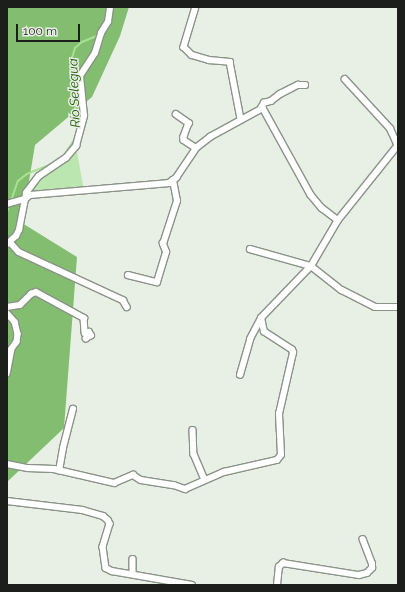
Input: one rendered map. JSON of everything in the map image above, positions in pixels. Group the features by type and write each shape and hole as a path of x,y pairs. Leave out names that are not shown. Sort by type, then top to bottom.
{"street":[{"path":"196,7 184,47 192,55 209,60 230,62 240,119"},
{"path":"110,9 95,53 80,76 84,116 76,146 66,158 39,176 26,193 19,230 8,243 19,252 123,300 127,307"},
{"path":"240,375 250,339 261,318 311,266 338,220 398,145 390,128 345,79"},
{"path":"9,203 24,199 30,195 169,182 173,180 196,148 210,137 261,108 264,102 272,101 286,90 298,85 305,85"},
{"path":"261,108 265,109 311,194 322,208 338,220"},
{"path":"176,114 189,123 184,140 196,148"},
{"path":"128,275 157,282 166,252 163,244 177,201 173,180"},
{"path":"250,250 311,266 342,290 375,307 398,307"},
{"path":"7,307 20,305 31,294 36,292 84,318 85,333 88,332 91,335 86,339"},
{"path":"7,313 15,322 18,334 17,342 12,349 7,374"},
{"path":"7,464 59,470 114,483 133,475 141,480 174,485 185,489 224,472 277,460 281,455 279,414 293,353 292,350 264,332 261,318"},
{"path":"59,470 73,409"},
{"path":"193,430 194,454 205,480"},
{"path":"7,502 82,510 103,516 110,524 103,547 104,565 110,570 192,585"},
{"path":"277,585 279,567 281,564 359,575 367,573 372,568 372,564 363,540"},
{"path":"133,558 133,574"}],"green space":[{"path":"7,7 129,7 120,36 92,97 35,145 22,223 77,257 64,428 7,482"},
{"path":"76,146 84,191 30,195 29,192 38,177"}],"waterway":[{"name":"Río Selegua","path":"77,134 72,58 75,48 82,42 97,36"},
{"name":"Río Selegua","path":"63,157 76,137"},
{"name":"Río Selegua","path":"11,201 18,181 27,174 56,162"},
{"name":"Río Selegua","path":"7,212 9,206"}]}
